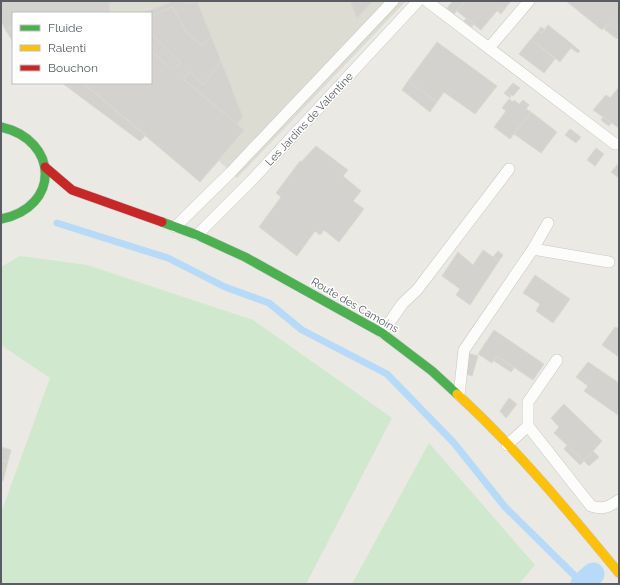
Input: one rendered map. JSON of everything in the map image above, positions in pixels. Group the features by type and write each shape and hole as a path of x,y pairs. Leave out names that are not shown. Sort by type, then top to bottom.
{"main road":[{"path":"1,116 4,127 19,131 29,137 42,156 45,167 45,178 39,196 30,208 16,216 1,219"},
{"name":"Route des Camoins","path":"45,167 72,190 197,235 245,257 382,332 432,371 480,415 572,516 619,573"},
{"name":"Route des Camoins","path":"39,196 72,190"}],"lane":[{"path":"175,227 231,172 394,1"},
{"name":"Les Jardins de Valentine","path":"197,235 258,174 418,1"},
{"path":"427,1 615,144 619,144"},
{"path":"489,48 528,1"},
{"path":"382,332 403,302 416,290 509,169"},
{"path":"459,395 464,350 533,249 548,223"},
{"path":"533,249 609,262"},
{"path":"557,360 528,402 528,426 592,506 600,509 609,507 619,500"},
{"path":"507,445 528,426"}],"shaded area":[{"path":"1,1 406,1 237,178 219,161 200,182 146,135 140,141 63,84 152,84 152,12 12,12 12,40 1,20"}],"green space":[{"path":"20,256 87,265 253,320 392,418 306,584 1,584 1,513 50,378 1,345 1,267"},
{"path":"429,443 535,565 519,584 352,584"}],"building":[{"path":"1,1 109,1 110,12 12,12 12,28 5,29 1,20"},
{"path":"174,1 184,1 185,4 197,1 211,36 203,46 187,33 172,7 152,16 152,12 145,12"},
{"path":"184,1 196,1 196,2 185,4"},
{"path":"350,1 373,1 357,18"},
{"path":"453,1 465,1 454,14 447,8"},
{"path":"465,1 511,1 504,10 500,7 481,30 457,11"},
{"path":"566,1 617,1 619,3 619,31 608,23 602,30"},
{"path":"172,7 187,33 203,46 211,36 221,61 203,85 190,71 183,79 244,130 200,182 84,84 152,84 152,52 172,69 181,63 152,34 152,16"},
{"path":"500,7 504,10 501,14 497,11"},
{"path":"467,18 474,24 472,27 464,21"},
{"path":"608,23 619,31 617,39 604,29"},
{"path":"548,25 573,45 560,62 531,39 538,31 542,33"},
{"path":"541,27 545,30 542,33 538,31"},
{"path":"12,28 12,40 5,29"},
{"path":"152,34 181,63 172,69 152,52"},
{"path":"531,39 555,59 544,73 519,54"},
{"path":"437,42 497,86 475,114 444,92 437,102 408,81"},
{"path":"573,45 580,51 578,53 571,48"},
{"path":"221,61 243,117 237,124 183,79 190,71 203,85"},
{"path":"408,81 437,102 430,112 402,90"},
{"path":"513,83 520,88 513,96 506,91"},
{"path":"63,84 84,84 146,135 140,141"},
{"path":"619,87 619,128 593,110 606,95 610,98"},
{"path":"506,91 511,95 510,98 504,93"},
{"path":"509,99 513,102 514,100 519,104 523,100 529,105 526,109 531,112 510,139 494,127 506,111 502,108"},
{"path":"531,112 557,132 541,153 514,134"},
{"path":"603,117 611,123 609,126 601,120"},
{"path":"570,129 581,137 576,143 565,135"},
{"path":"316,146 348,170 343,176 361,191 353,201 364,209 339,242 324,230 320,235 315,231 297,256 259,227 281,197 276,193 300,161 301,162"},
{"path":"596,148 604,154 595,166 587,160"},
{"path":"619,163 619,178 611,172"},
{"path":"483,250 499,261 470,305 456,295 460,289 442,276 458,252 473,265"},
{"path":"498,251 503,255 499,261 493,257"},
{"path":"535,275 570,299 553,323 536,311 540,304 523,293"},
{"path":"615,327 619,329 619,357 602,345"},
{"path":"494,330 544,364 533,380 497,356 492,363 478,354"},
{"path":"468,353 478,356 472,376 462,373"},
{"path":"497,356 514,368 511,372 494,361"},
{"path":"588,362 619,383 618,415 584,391 588,386 576,377"},
{"path":"509,398 517,404 506,418 500,411"},
{"path":"564,404 602,441 584,461 554,433 559,427 551,418"},
{"path":"567,445 584,461 580,465 564,449"},
{"path":"1,447 11,450 8,461 1,460"},
{"path":"593,451 599,457 589,466 584,461"},
{"path":"1,460 8,461 3,481 1,481"}],"waterway":[{"path":"57,223 168,258 225,287 269,303 302,330 387,374 454,443 505,507 576,577"},
{"path":"582,584 593,574"}],"traffic: fast":[{"path":"1,127 20,134 34,145 42,159 45,173 43,188 34,201 21,212 1,219"},
{"path":"162,222 197,235 245,257 382,333 432,371 457,394"}],"traffic: slow":[{"path":"457,394 521,458 561,503 619,573"}],"traffic: jam":[{"path":"45,167 72,190 162,222"}]}
